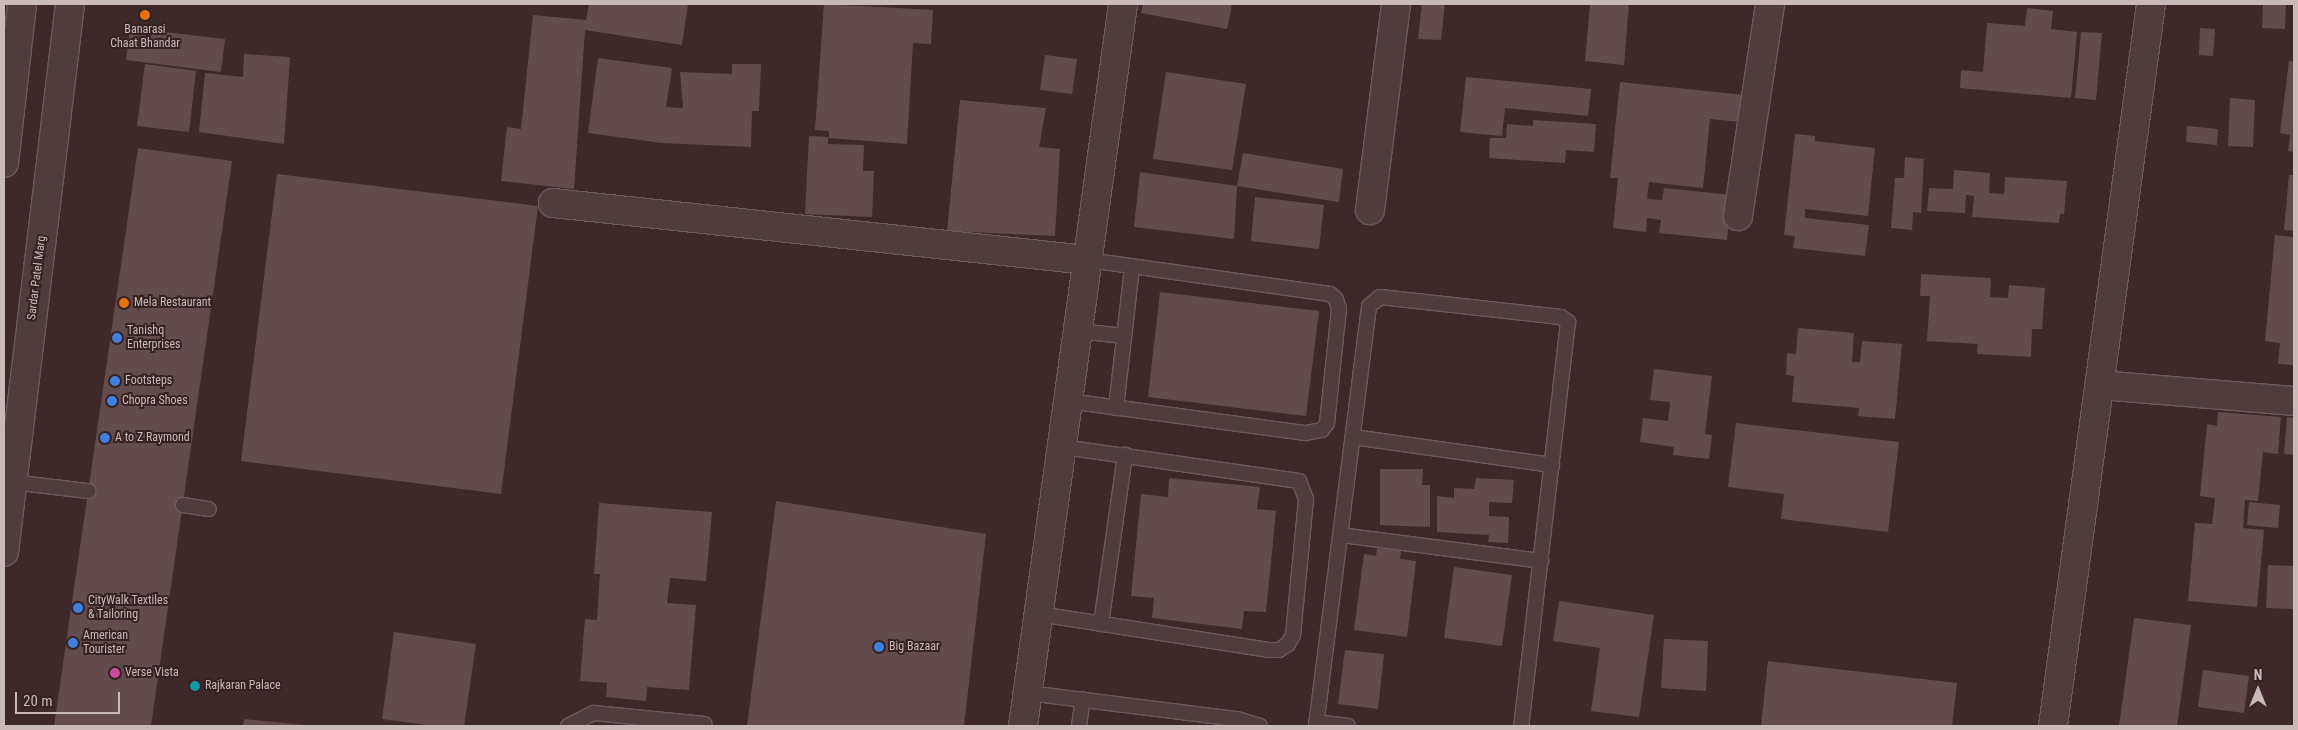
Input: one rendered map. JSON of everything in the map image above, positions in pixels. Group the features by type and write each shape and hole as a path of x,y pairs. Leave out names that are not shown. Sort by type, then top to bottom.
{"street":[{"path":"4,162 8,86 22,4"},
{"name":"Sardar Patel Marg","path":"4,552 70,4"},
{"path":"1023,726 1122,4"},
{"path":"1370,210 1396,4"},
{"path":"1738,216 1770,4"},
{"path":"2053,726 2151,4"},
{"path":"553,203 1087,260"},
{"path":"2100,385 2294,401"}],"lane":[{"path":"1068,401 1306,433 1322,430 1328,423 1338,309 1336,299 1321,291 1087,260"},
{"path":"1116,408 1132,267"},
{"path":"1348,726 1316,724 1369,306 1374,298 1561,316 1568,322 1521,726"},
{"path":"1078,331 1124,336"},
{"path":"1353,437 1552,465"},
{"path":"1039,614 1268,650 1279,650 1288,644 1293,635 1306,499 1298,481 1062,446"},
{"path":"1102,624 1125,455"},
{"path":"12,482 88,491"},
{"path":"183,505 208,509"},
{"path":"1341,535 1541,561"},
{"path":"1028,693 1237,719 1260,726"},
{"path":"1079,726 1082,700"},
{"path":"568,726 594,713 704,724"}],"building":[{"path":"589,4 688,4 682,45 585,30 574,189 501,181 507,127 521,129 533,15 586,20"},
{"path":"824,4 933,10 931,44 913,43 907,144 828,138 828,144 864,145 863,171 874,171 872,217 805,214 809,136 829,137 829,131 815,130"},
{"path":"1143,4 1232,4 1227,29 1141,13"},
{"path":"1422,4 1445,4 1441,40 1418,39"},
{"path":"1590,4 1629,4 1624,65 1585,61"},
{"path":"2263,4 2286,4 2285,29 2262,28"},
{"path":"2027,8 2053,11 2051,29 2077,32 2071,98 1960,88 1961,70 1983,72 1987,23 2025,26"},
{"path":"130,28 225,39 221,72 126,60"},
{"path":"2200,28 2215,29 2213,56 2199,55"},
{"path":"2081,32 2102,33 2096,100 2075,98"},
{"path":"244,54 290,57 284,144 199,132 205,73 243,77"},
{"path":"1045,55 1077,59 1072,94 1040,90"},
{"path":"598,58 672,68 666,107 683,108 680,72 732,74 732,64 761,64 759,111 752,111 751,147 662,143 588,133"},
{"path":"2289,61 2294,62 2294,152 2288,151 2290,135 2280,133"},
{"path":"145,64 196,71 189,132 137,126"},
{"path":"1166,72 1246,84 1232,170 1153,159"},
{"path":"1466,77 1591,89 1588,116 1505,108 1502,136 1460,132"},
{"path":"1620,82 1744,95 1741,122 1710,119 1703,188 1649,182 1647,199 1662,200 1664,188 1732,195 1727,240 1659,233 1661,220 1647,218 1646,232 1613,228 1618,178 1610,178"},
{"path":"2230,98 2255,100 2253,147 2228,146"},
{"path":"960,100 1046,108 1039,147 1060,149 1055,236 947,231"},
{"path":"1533,120 1596,124 1594,152 1566,150 1565,163 1489,158 1490,138 1506,138 1507,124 1533,126"},
{"path":"2187,126 2218,129 2217,145 2186,142"},
{"path":"1795,134 1815,136 1815,141 1875,148 1868,216 1805,209 1805,218 1869,225 1865,256 1793,248 1795,236 1784,235"},
{"path":"138,148 232,161 151,726 54,726"},
{"path":"1243,153 1343,169 1339,202 1237,186"},
{"path":"1905,157 1924,159 1921,213 1913,212 1912,230 1891,228 1895,178 1904,178"},
{"path":"1954,170 1990,173 1989,193 2004,194 2005,177 2067,181 2064,214 2060,214 2059,223 1972,217 1974,196 1966,195 1965,213 1927,211 1929,188 1953,189"},
{"path":"1140,172 1237,186 1234,239 1134,227"},
{"path":"277,174 538,206 501,494 241,461"},
{"path":"2289,175 2294,175 2294,231 2284,230"},
{"path":"1255,197 1324,205 1319,249 1251,241"},
{"path":"2275,235 2294,237 2294,365 2278,364 2280,343 2265,341"},
{"path":"1921,274 1991,278 1990,297 2008,298 2009,285 2045,288 2042,329 2032,329 2031,357 1977,354 1978,344 1927,341 1930,296 1920,296"},
{"path":"1160,292 1319,311 1306,416 1148,397"},
{"path":"1798,328 1854,333 1852,362 1860,362 1862,341 1902,344 1895,419 1858,416 1859,408 1792,402 1794,376 1786,375 1787,353 1796,354"},
{"path":"1654,369 1712,376 1705,434 1712,435 1709,459 1673,455 1674,447 1640,442 1643,418 1668,421 1670,402 1650,400"},
{"path":"2218,412 2281,417 2278,454 2263,452 2258,501 2245,500 2243,528 2264,530 2257,607 2188,601 2195,523 2212,524 2215,498 2200,496 2207,424 2217,426"},
{"path":"2287,417 2294,418 2294,455 2284,454"},
{"path":"1736,423 1899,442 1888,532 1781,519 1784,494 1728,487"},
{"path":"1380,469 1423,469 1422,485 1430,485 1430,527 1380,525"},
{"path":"1169,478 1260,487 1257,509 1276,511 1266,612 1244,611 1242,629 1152,618 1154,598 1131,596 1141,494 1168,497"},
{"path":"1476,478 1514,480 1512,503 1489,502 1489,516 1509,517 1508,543 1488,542 1489,535 1437,532 1437,496 1454,498 1454,488 1474,489"},
{"path":"776,501 986,534 964,726 747,726"},
{"path":"2249,502 2280,505 2278,528 2247,525"},
{"path":"599,503 712,512 706,581 670,578 667,603 696,605 689,690 647,687 646,701 606,697 607,683 580,681 585,619 597,620 600,574 594,574"},
{"path":"1377,548 1401,551 1400,559 1416,561 1407,637 1354,630 1364,554 1376,556"},
{"path":"2268,565 2294,566 2294,609 2266,608"},
{"path":"1454,567 1512,575 1502,646 1444,638"},
{"path":"1559,601 1654,615 1639,717 1591,711 1600,648 1553,641"},
{"path":"2134,618 2191,625 2177,726 2119,726"},
{"path":"394,632 476,644 464,726 434,726 382,719"},
{"path":"1664,639 1708,641 1706,691 1661,688"},
{"path":"1345,650 1384,654 1378,709 1338,704"},
{"path":"1768,661 1957,683 1952,726 1761,726"},
{"path":"2203,670 2249,676 2244,713 2198,707"},
{"path":"244,719 305,725 305,726 243,726"}],"place":[{"name":"Banarasi Chaat Bhandar","path":"145,15"},
{"name":"Mela Restaurant","path":"124,303"},
{"name":"Tanishq Enterprises","path":"117,338"},
{"name":"Footsteps","path":"115,381"},
{"name":"Chopra Shoes","path":"112,401"},
{"name":"A to Z Raymond","path":"105,438"},
{"name":"CityWalk Textiles & Tailoring","path":"78,608"},
{"name":"American Tourister","path":"73,643"},
{"name":"Big Bazaar","path":"879,647"},
{"name":"Verse Vista","path":"115,673"},
{"name":"Rajkaran Palace","path":"195,686"}]}
